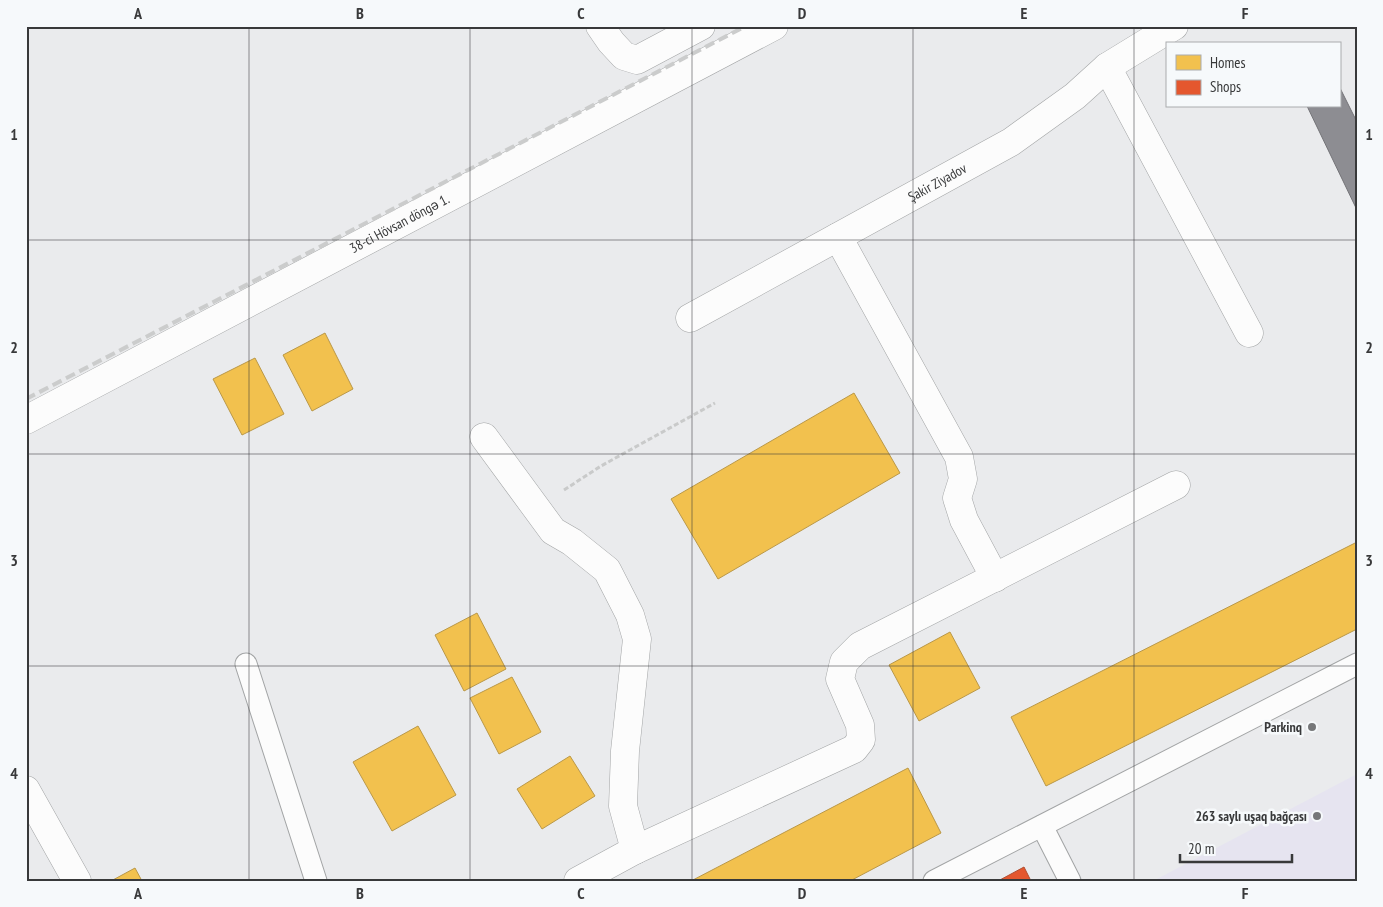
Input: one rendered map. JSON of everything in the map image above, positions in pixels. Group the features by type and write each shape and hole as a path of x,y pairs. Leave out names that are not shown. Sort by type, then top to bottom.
{"street":[{"path":"600,26 624,56 637,60 701,26"},
{"name":"38-ci Hövsan döngə 1.","path":"26,420 774,26"},
{"name":"Şakir Ziyadov","path":"690,318 1011,142 1075,96 1108,67 1174,26"},
{"path":"1108,67 1249,333"},
{"path":"838,238 959,457 963,479 957,498 964,520 995,578"},
{"path":"484,437 553,531 572,542 607,570 630,615 637,639 625,751 623,806 635,850"},
{"path":"578,881 635,850 854,750 861,740 860,725 840,679 844,662 860,646 1176,485"},
{"path":"26,790 76,881"}],"lane":[{"path":"246,664 316,881"},
{"path":"934,881 1357,664"},
{"path":"1042,826 1070,881"}],"path":[{"path":"537,509 601,466 715,403"}],"shaded area":[{"name":"263 saylı uşaq bağçası","path":"1357,774 1357,881 1153,881 1197,858"}],"building: Homes":[{"path":"325,333 353,389 312,411 283,355"},
{"path":"255,358 284,414 242,435 213,379"},
{"path":"854,393 900,473 718,579 671,499"},
{"path":"1357,542 1357,629 1046,786 1011,717"},
{"path":"477,613 506,669 464,691 435,635"},
{"path":"950,632 980,688 919,721 889,665"},
{"path":"512,677 541,732 499,754 470,698"},
{"path":"418,726 456,795 392,831 353,762"},
{"path":"570,756 595,796 542,829 517,789"},
{"path":"908,768 941,833 850,881 691,881"},
{"path":"135,868 142,881 111,881"}],"building: Shops":[{"path":"1024,867 1031,881 998,881"}],"building: Industry":[{"path":"1340,88 1357,122 1357,210 1308,108 1340,108"}],"railway":[{"path":"26,399 746,26"}],"place":[{"name":"Parkinq","path":"1312,727"},
{"name":"263 saylı uşaq bağçası","path":"1317,816"}]}
